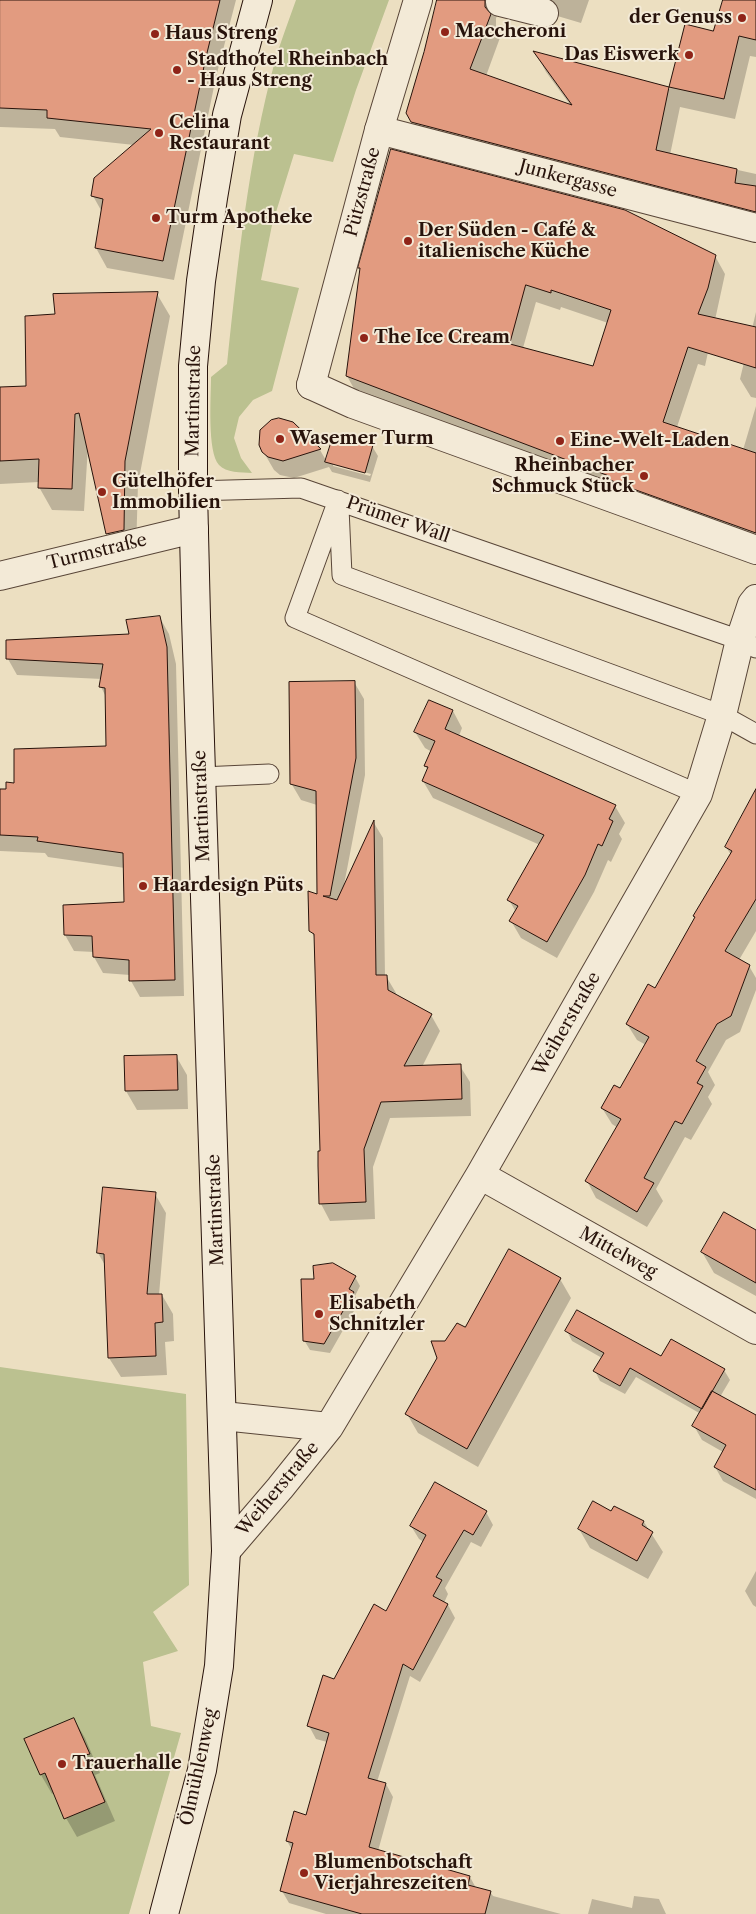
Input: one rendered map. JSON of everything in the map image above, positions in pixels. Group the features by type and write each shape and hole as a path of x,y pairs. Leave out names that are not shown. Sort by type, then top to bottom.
{"street":[{"name":"Martinstraße","path":"222,1617 226,1551 223,1416 201,777 193,491 193,366 212,198 227,115 258,0"},
{"name":"Pützstraße","path":"418,0 379,130 311,385 353,404 756,550"},
{"path":"500,2 544,13"},
{"name":"Junkergasse","path":"379,130 756,228"},
{"name":"Turmstraße","path":"0,576 194,530"},
{"name":"Weiherstraße","path":"226,1551 329,1427 480,1175 698,794 722,715 748,644 752,604 756,599"},
{"name":"Mittelweg","path":"480,1175 756,1330"},
{"name":"Weiherstraße","path":"223,1416 329,1427"},
{"name":"Ölmühlenweg","path":"164,1914 202,1770 219,1666 222,1617"}],"lane":[{"path":"193,491 302,488 338,500 295,618 698,794"},
{"name":"Prümer Wall","path":"722,715 342,575 338,500 748,644"},
{"path":"722,715 756,734"},
{"path":"201,777 269,774"}],"green space":[{"path":"296,0 389,0 356,90 333,162 294,154 272,225 261,280 299,288 272,391 253,400 239,417 234,438 241,458 252,473 234,472 222,468 215,458 210,423 211,377 227,364 245,211 258,136 275,61"},
{"path":"0,1367 186,1394 189,1585 153,1612 178,1651 143,1662 151,1726 181,1733 129,1914 0,1914"}],"building":[{"path":"0,0 220,0 206,57 163,261 95,248 103,199 91,196 94,178 151,129 47,118 47,110 0,108"},
{"path":"437,0 485,0 485,7 491,14 470,69 572,105 533,51 669,87 656,150 737,169 735,183 756,186 756,212 411,122 406,113"},
{"path":"723,0 756,0 756,40 739,36 724,99 669,87 685,24 713,31"},
{"path":"391,149 625,210 716,255 708,288 698,314 756,327 756,368 688,347 663,422 756,453 756,533 622,485 608,479 609,476 346,376 360,268 358,268","holes":["526,285 551,293 551,290 611,310 593,366 510,344"]},
{"path":"158,292 125,461 124,530 106,534 79,413 75,414 72,489 38,488 39,459 0,461 0,387 26,386 25,316 55,314 53,294"},
{"name":"Wasemer Turm","path":"279,418 293,422 321,449 283,461 268,457 262,452 259,445 260,430 271,420"},
{"path":"334,434 373,445 365,473 325,462"},
{"path":"160,616 167,647 175,980 129,981 129,960 93,957 92,936 64,935 63,905 124,902 123,853 37,841 38,837 0,835 0,789 6,789 6,782 14,783 14,749 106,746 105,688 99,687 103,664 6,659 6,640 129,634 126,620"},
{"path":"355,681 356,758 330,896 323,896 337,900 374,820 376,975 387,975 388,990 432,1014 404,1066 461,1064 462,1099 381,1102 364,1149 366,1202 319,1204 318,1151 320,1151 314,934 309,931 308,891 317,894 316,791 290,784 289,682"},
{"path":"429,700 453,710 445,729 616,805 609,819 613,821 602,846 598,844 585,875 547,942 509,921 518,906 507,900 544,835 422,781 428,767 424,766 435,741 414,732"},
{"path":"756,789 756,899 725,951 750,965 731,1016 717,1024 696,1061 706,1067 697,1083 703,1086 682,1124 675,1121 644,1178 654,1183 637,1212 585,1181 621,1119 601,1108 614,1085 620,1088 649,1037 626,1024 648,984 655,988 695,917 693,916 732,851 725,847"},
{"path":"177,1055 178,1090 125,1091 124,1056"},
{"path":"103,1187 156,1192 147,1294 162,1294 163,1322 155,1323 156,1356 108,1358 104,1254 97,1253"},
{"path":"724,1212 756,1230 756,1283 701,1252"},
{"path":"509,1249 561,1278 467,1449 405,1414 437,1358 431,1341 445,1341 457,1323 465,1327"},
{"path":"333,1263 356,1276 349,1289 354,1292 324,1344 303,1341 301,1279 314,1279 313,1266"},
{"path":"577,1310 661,1356 671,1339 725,1369 702,1409 630,1368 620,1386 593,1371 604,1353 565,1331"},
{"path":"712,1391 756,1415 756,1490 714,1467 726,1445 692,1426"},
{"path":"435,1482 487,1511 473,1535 464,1530 436,1577 442,1580 433,1596 448,1604 413,1670 403,1664 368,1778 386,1783 369,1847 470,1876 468,1885 491,1891 485,1914 362,1914 280,1891 293,1843 286,1841 294,1811 306,1815 329,1733 307,1726 323,1675 334,1679 374,1604 386,1611 426,1535 410,1526"},
{"path":"593,1501 611,1511 614,1506 644,1521 642,1525 653,1532 637,1561 578,1529"},
{"name":"Trauerhalle","path":"74,1718 90,1754 85,1755 105,1802 64,1819 45,1773 40,1775 24,1739"}],"place":[{"name":"der Genuss","path":"742,18"},
{"name":"Maccheroni","path":"445,32"},
{"name":"Haus Streng","path":"155,34"},
{"name":"Das Eiswerk","path":"689,55"},
{"name":"Stadthotel Rheinbach - Haus Streng","path":"177,70"},
{"name":"Celina Restaurant","path":"159,133"},
{"name":"Turm Apotheke","path":"156,218"},
{"name":"Der Süden - Café & italienische Küche","path":"408,241"},
{"name":"The Ice Cream","path":"364,338"},
{"name":"Wasemer Turm","path":"280,439"},
{"name":"Eine-Welt-Laden","path":"560,441"},
{"name":"Rheinbacher Schmuck Stück","path":"644,476"},
{"name":"Gütelhöfer Immobilien","path":"102,492"},
{"name":"Haardesign Püts","path":"143,886"},
{"name":"Elisabeth Schnitzler","path":"319,1314"},
{"name":"Trauerhalle","path":"62,1764"},
{"name":"Blumenbotschaft Vierjahreszeiten","path":"304,1873"}]}
